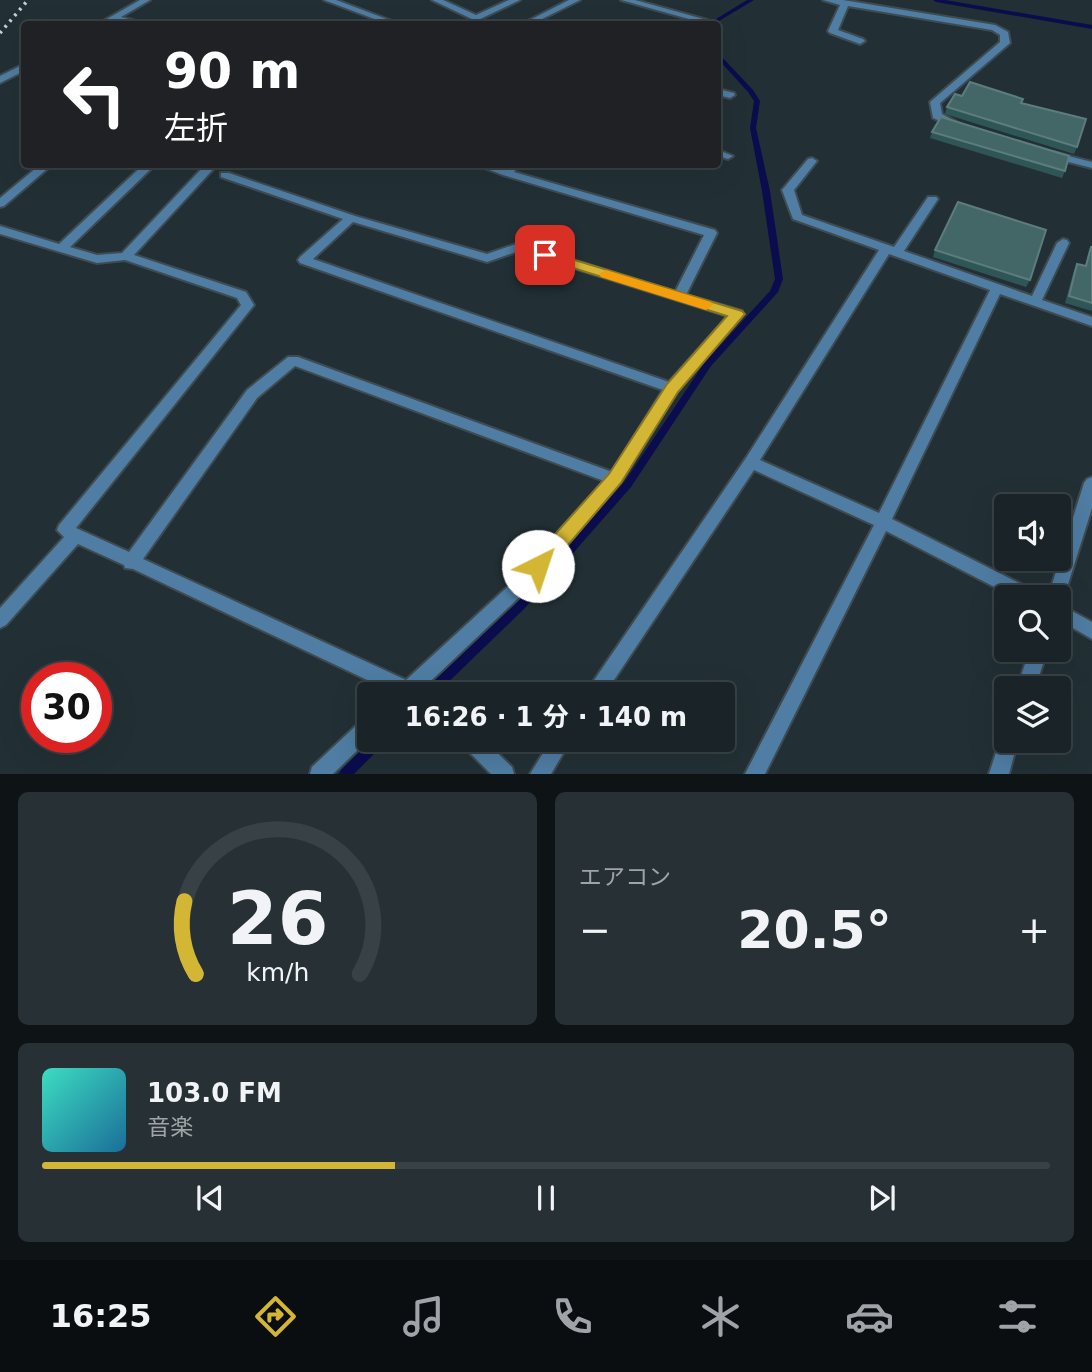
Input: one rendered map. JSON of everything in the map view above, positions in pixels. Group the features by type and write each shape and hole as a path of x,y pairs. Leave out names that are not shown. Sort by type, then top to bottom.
{"street":[{"path":"108,21 146,0"},
{"path":"328,0 388,21"},
{"path":"436,0 476,18 516,0"},
{"path":"533,21 563,9 576,0"},
{"path":"625,0 704,20"},
{"path":"827,0 995,28 1005,34 1005,43 936,102 937,116 974,130"},
{"path":"845,3 833,31 860,41"},
{"path":"113,18 124,21"},
{"path":"0,80 21,68"},
{"path":"721,92 730,94"},
{"path":"1040,150 1092,165"},
{"path":"812,161 788,190 797,217 1092,322"},
{"path":"0,204 43,168"},
{"path":"62,248 147,168"},
{"path":"511,169 711,233 679,297"},
{"path":"126,256 219,170 351,218 487,258 519,247 737,314 672,388 615,479 523,584 421,682"},
{"path":"602,682 891,251 932,199"},
{"path":"351,218 304,260 672,388"},
{"path":"0,230 97,259 126,256 242,295 248,305 65,530 385,682"},
{"path":"1035,302 1063,243"},
{"path":"754,774 883,522 997,289"},
{"path":"131,563 252,394 293,360 615,479"},
{"path":"751,463 883,522 1007,585"},
{"path":"1060,585 1091,491"},
{"path":"0,620 76,535"},
{"path":"1071,618 1092,631"},
{"path":"319,774 357,738"},
{"path":"482,752 505,774"},
{"path":"539,774 554,752"},
{"path":"999,774 1005,753"}],"building":[{"path":"970,82 1023,99 1021,103 1086,119 1077,147 947,107 955,94 962,96"},
{"path":"941,117 1069,156 1065,171 932,132"},
{"path":"958,202 1046,230 1030,280 935,250"},
{"path":"1091,247 1092,303 1069,296 1077,264 1086,266"}],"waterway":[{"path":"716,21 751,0"},
{"path":"936,0 1092,27"},
{"path":"441,682 520,606 628,484 708,364 774,292 779,279 766,191 753,128 757,101 721,59"},
{"path":"345,774 368,752"}],"railway":[{"path":"0,33 28,0"}],"slow traffic":[{"path":"606,274 706,305"}],"route":[{"path":"538,566 615,479 672,388 737,314 545,255"}]}
